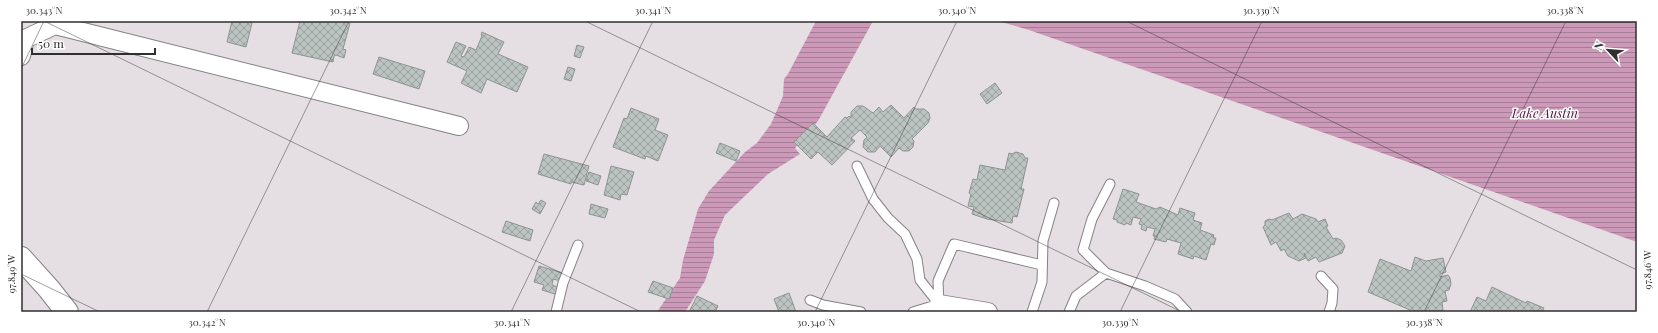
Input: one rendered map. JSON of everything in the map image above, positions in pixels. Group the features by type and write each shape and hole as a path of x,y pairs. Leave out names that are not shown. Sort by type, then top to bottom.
{"street":[{"path":"21,56 25,39 35,28 55,25 459,126"},
{"path":"21,258 49,289 67,312"},
{"path":"939,304 988,312"}],"lane":[{"path":"857,166 873,199 888,218 905,234 917,259 920,280 939,304"},
{"path":"1110,184 1092,219 1083,250 1106,273 1145,286 1175,299 1187,312"},
{"path":"1032,312 1042,282 1043,241 1054,203"},
{"path":"939,304 938,281 954,244 1042,265"},
{"path":"556,312 563,283 578,245"},
{"path":"1069,312 1076,296 1106,273"},
{"path":"1321,276 1333,289 1332,304 1329,312"},
{"path":"810,300 822,305 861,312"},
{"path":"913,312 939,304"}],"water":[{"path":"816,21 873,21 818,121 795,148 800,154 768,174 725,215 714,240 714,254 705,281 685,312 657,312 680,278 683,260 698,209 709,191 745,152 757,143 771,124 783,96 784,79"},
{"name":"Lake Austin","path":"998,21 1637,21 1637,242 1029,30"}],"building":[{"path":"232,21 250,21 249,22 252,23 246,47 227,42"},
{"path":"300,21 340,21 350,23 343,49 346,50 344,58 336,55 334,56 333,62 292,53"},
{"path":"482,32 504,42 498,54 528,67 517,92 487,79 481,93 461,83 467,71 447,62 456,42 466,46 461,56 464,57 469,47 476,50 482,36"},
{"path":"577,45 584,47 580,58 574,56"},
{"path":"379,57 425,71 419,89 373,74"},
{"path":"568,67 575,69 571,81 564,79"},
{"path":"995,83 1002,93 987,104 980,94"},
{"path":"891,105 904,118 914,107 916,109 924,109 929,113 930,118 928,123 912,139 914,141 913,147 909,151 903,151 899,148 891,157 880,146 875,152 868,152 863,147 864,140 867,137 860,130 851,138 855,141 832,165 818,152 811,159 794,142 813,123 827,137 845,117 847,118 849,116 851,118 851,112 857,106 863,106 873,113 879,107 883,112"},
{"path":"631,108 659,119 655,130 668,135 658,161 646,156 645,159 613,147 624,118 627,119"},
{"path":"720,143 740,151 736,161 716,153"},
{"path":"1016,152 1023,154 1025,158 1028,158 1021,189 1024,189 1017,217 1013,216 1012,223 987,219 972,214 974,207 968,206 971,194 969,193 973,179 977,180 980,165 1005,170 1009,153 1012,154"},
{"path":"544,154 589,166 584,185 571,182 571,184 538,174"},
{"path":"611,166 634,172 627,195 621,194 620,200 604,195"},
{"path":"589,172 601,176 598,185 586,181"},
{"path":"1123,189 1139,194 1136,202 1156,209 1160,207 1178,215 1180,208 1195,213 1193,220 1202,223 1200,230 1214,235 1213,238 1216,238 1214,245 1211,244 1206,260 1194,256 1193,259 1178,254 1181,243 1167,239 1166,242 1154,239 1155,236 1153,236 1155,229 1147,227 1146,231 1141,229 1142,225 1139,224 1141,219 1133,217 1131,225 1126,223 1125,225 1113,219"},
{"path":"541,200 546,203 540,214 532,209 536,202 538,204"},
{"path":"591,204 608,209 605,218 589,214"},
{"path":"1289,213 1293,219 1302,214 1316,219 1318,222 1325,219 1328,226 1326,227 1333,239 1336,238 1341,240 1345,246 1342,253 1319,262 1316,257 1308,261 1304,253 1306,258 1299,261 1288,256 1284,249 1281,251 1276,242 1271,245 1263,227 1265,225 1265,221 1269,219 1272,220"},
{"path":"506,221 533,230 530,241 502,232"},
{"path":"1415,257 1426,261 1443,258 1446,272 1440,274 1440,277 1448,275 1451,284 1449,290 1445,291 1447,301 1442,302 1443,310 1435,312 1411,312 1410,310 1368,292 1380,259 1411,271"},
{"path":"539,266 563,273 561,281 553,279 552,285 560,288 558,295 542,290 544,285 534,282"},
{"path":"653,281 673,288 669,299 648,292"},
{"path":"1492,287 1526,303 1527,301 1544,308 1542,312 1470,312 1477,297 1486,301"},
{"path":"789,293 796,312 779,312 774,299"},
{"path":"697,296 718,306 715,312 695,312 690,310"}]}
